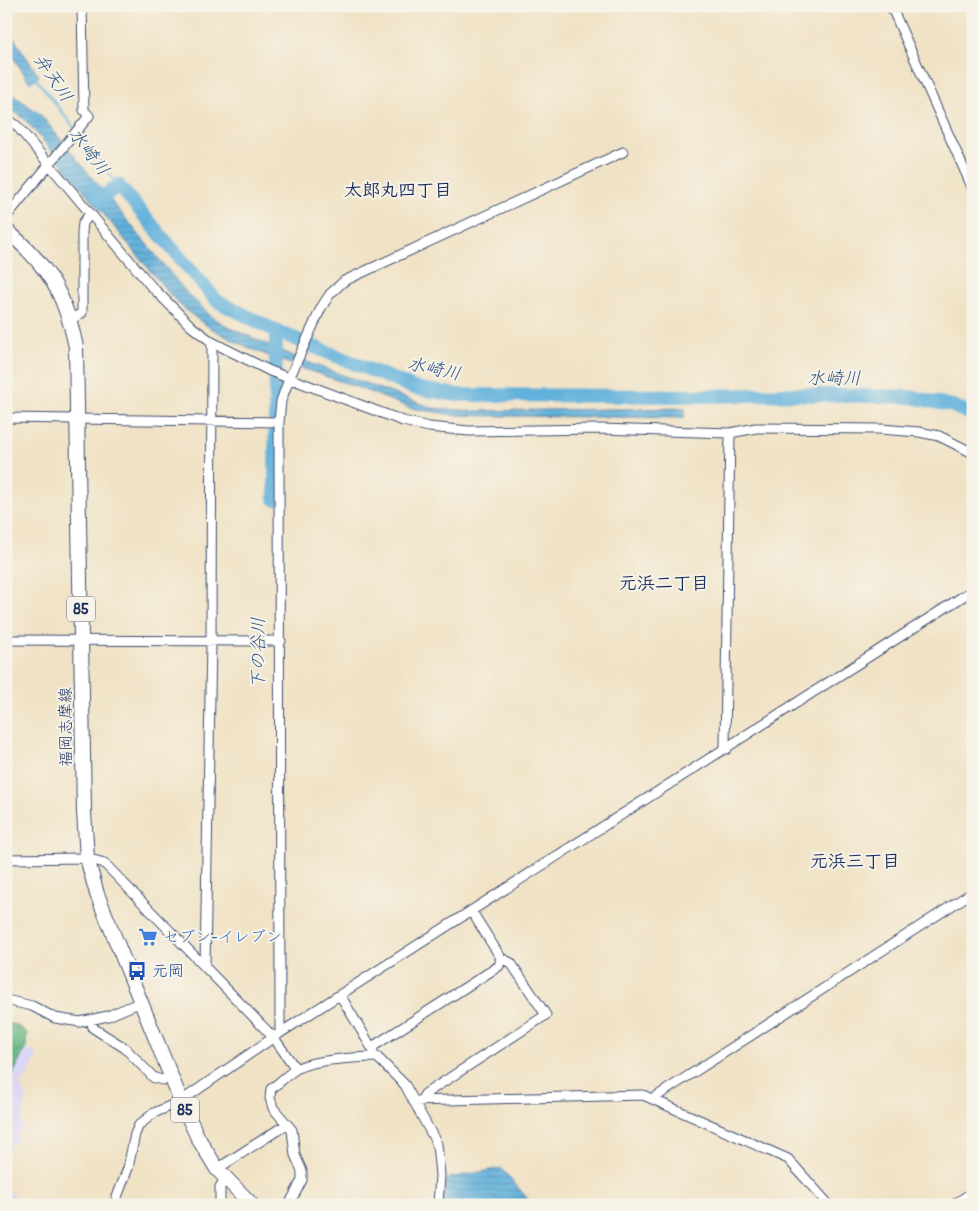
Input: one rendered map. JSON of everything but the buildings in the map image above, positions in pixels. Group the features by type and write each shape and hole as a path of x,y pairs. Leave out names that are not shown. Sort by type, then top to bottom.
{"main road":[{"name":"福岡志摩線","path":"6,230 23,244 47,271 62,296 70,320 78,366 78,530 82,640 84,812 87,858 96,894 180,1101 198,1138 221,1174 252,1205"}],"street":[{"path":"6,217 50,166 89,116 84,110 82,6"},
{"path":"891,6 973,188"},
{"path":"6,118 17,126 150,286 192,327 212,342 270,371 403,421 438,428 469,431 600,429 730,433 756,428 919,432 939,436 973,453"},
{"path":"277,1035 276,422 290,377 321,308 330,294 344,281 623,152"},
{"path":"70,320 82,313 82,232 83,223 90,214"},
{"path":"205,965 212,342"},
{"path":"6,418 276,422"},
{"path":"727,749 724,745 730,433"},
{"path":"114,1205 128,1168 135,1134 139,1125 154,1113 180,1101 277,1035 973,590"},
{"path":"6,640 276,641"},
{"path":"6,859 87,858 104,863 277,1035 296,1069"},
{"path":"654,1098 973,892"},
{"path":"417,1101 546,1015 511,963 501,958 472,912"},
{"path":"372,1046 499,966 501,958"},
{"path":"340,995 372,1046 376,1057 405,1085 417,1101 437,1144 440,1175 438,1205"},
{"path":"6,1000 32,1006 55,1018 80,1022 92,1021 141,1002"},
{"path":"92,1021 93,1028 126,1048 154,1078 163,1080 171,1077"},
{"path":"289,1205 302,1180 302,1171 295,1155 292,1130 273,1108 270,1098 271,1089 296,1069 325,1062 376,1057"},
{"path":"417,1101 643,1095 654,1098 788,1159 828,1205"},
{"path":"220,1205 221,1174 287,1124"},
{"path":"953,1205 973,1192"}],"shaded area":[{"path":"6,1039 38,1055 26,1078 19,1084 27,1098 22,1118 22,1131 17,1132 18,1142 11,1145 8,1150 6,1165"},
{"path":"6,1190 17,1197 13,1205 6,1205"}],"green space":[{"path":"6,1023 17,1025 27,1033 26,1047 6,1089"}],"water":[{"path":"6,26 39,76 30,83 6,46"},
{"path":"6,90 40,114 186,292 211,316 228,327 310,363 433,408 473,411 685,408 684,418 454,415 410,408 251,349 208,326 189,313 172,297 35,131 22,117 6,106"},
{"path":"501,1168 533,1205 443,1205 446,1181 449,1178"}],"waterway":[{"name":"弁天川","path":"35,77 118,185"},
{"name":"水崎川","path":"94,190 101,199 118,185 217,301 276,331 414,388 457,395 710,396 786,394 911,397 953,406 973,415"},
{"name":"下の谷川","path":"275,499 276,331"}],"place":[{"name":"セブン-イレブン","path":"148,937"},
{"name":"元岡","path":"137,971"}],"district":[{"name":"太郎丸四丁目","path":"398,190"},
{"name":"元浜二丁目","path":"664,583"},
{"name":"元浜三丁目","path":"855,861"}]}
